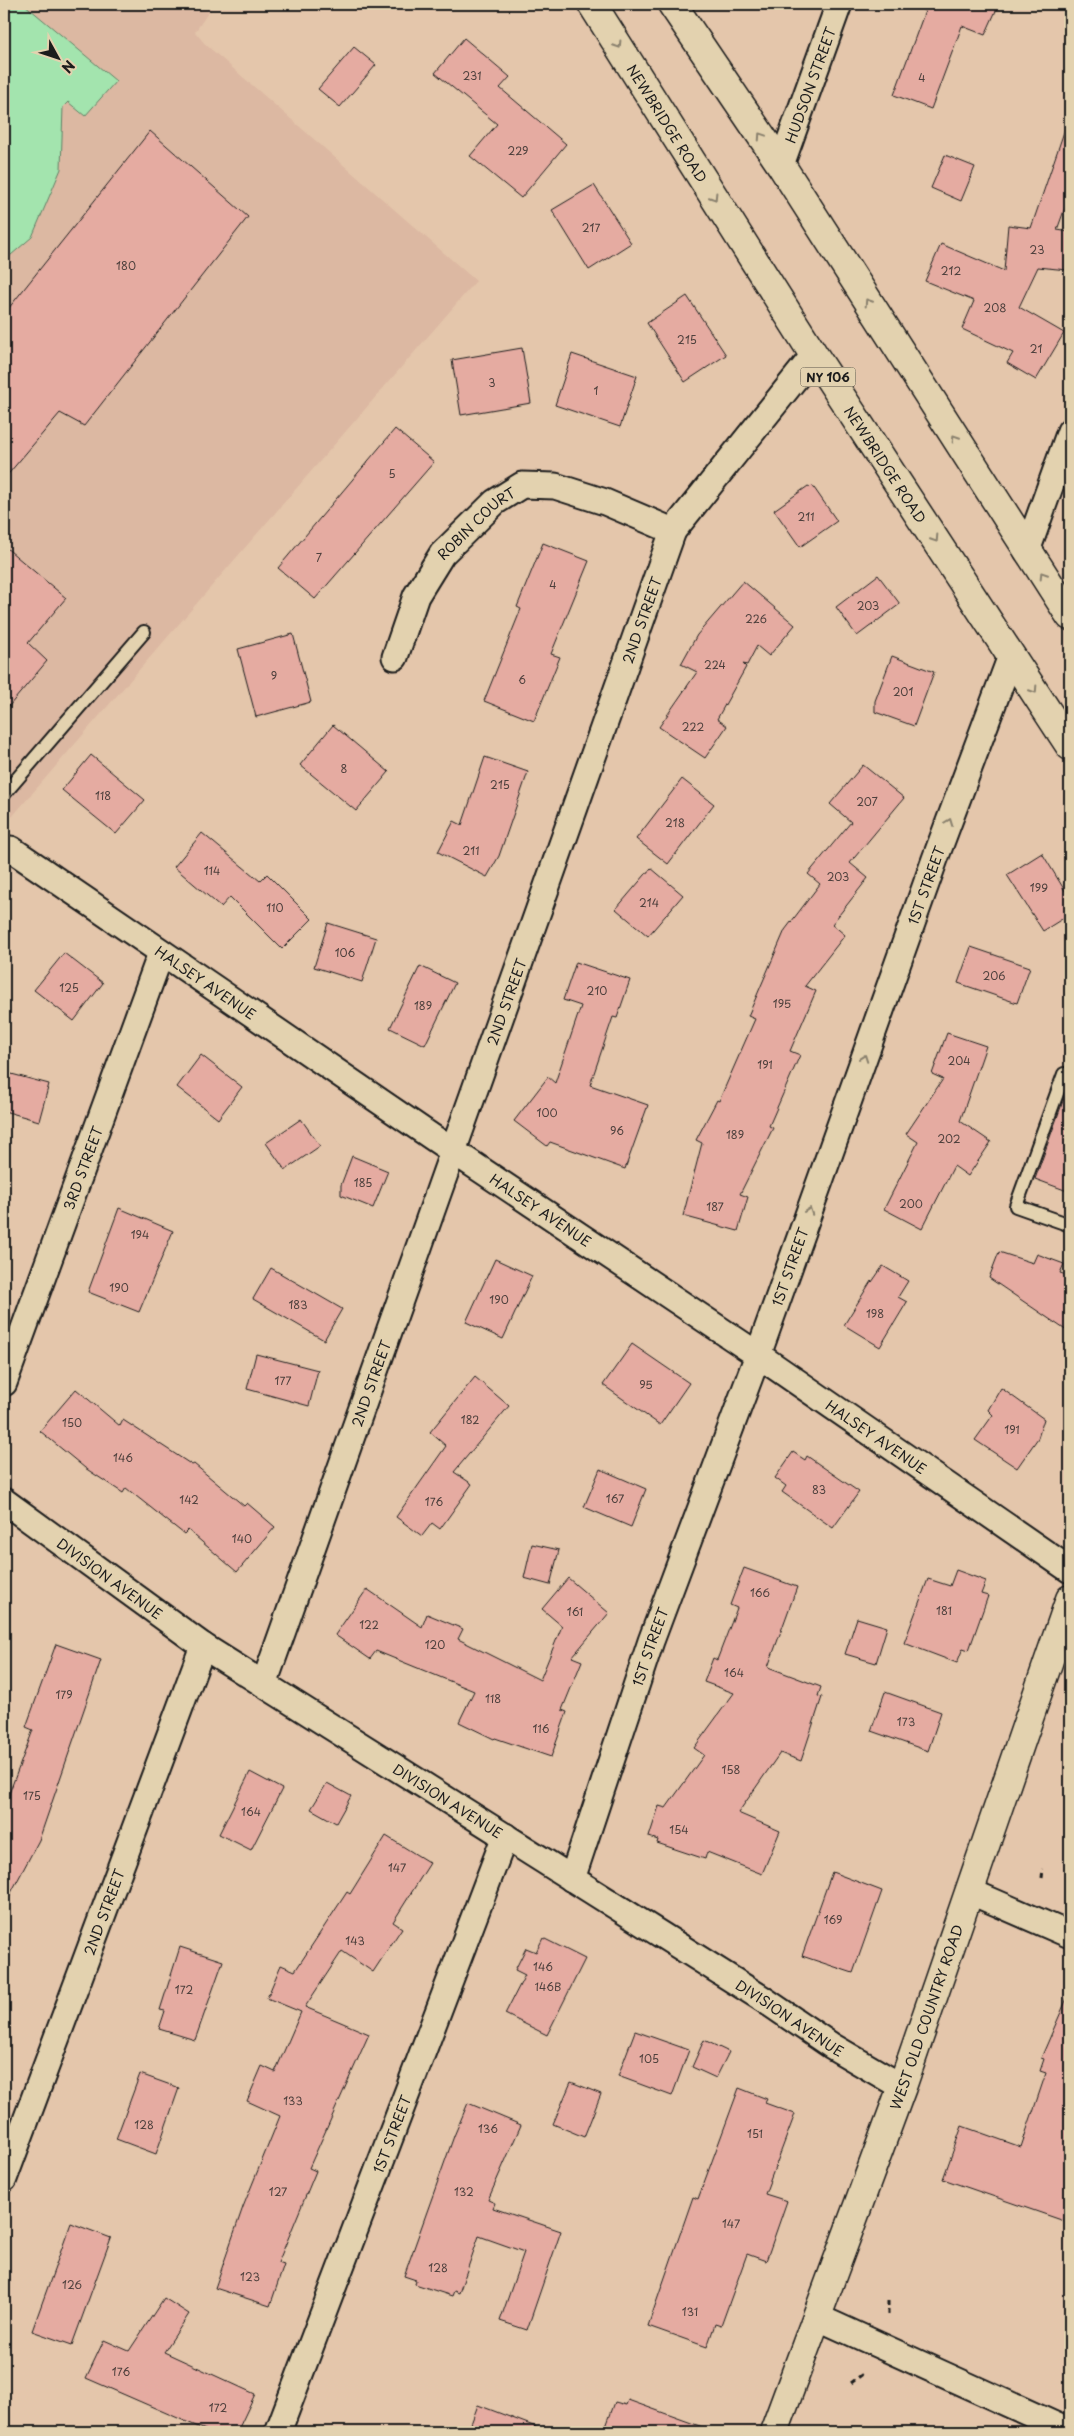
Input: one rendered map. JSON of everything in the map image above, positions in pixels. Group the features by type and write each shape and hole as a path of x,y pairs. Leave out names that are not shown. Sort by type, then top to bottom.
{"main road":[{"name":"NEWBRIDGE ROAD","path":"592,4 814,356 1070,746"},
{"path":"672,4 781,166 1070,616"},
{"name":"WEST OLD COUNTRY ROAD","path":"774,2432 902,2087 1070,1599"}],"street":[{"name":"HUDSON STREET","path":"781,166 838,4"},
{"name":"2ND STREET","path":"264,1684 673,531 814,356"},
{"path":"1027,551 1070,431"},
{"name":"ROBIN COURT","path":"395,656 416,596 442,554 495,502 522,485 555,486 605,502 673,531"},
{"name":"1ST STREET","path":"572,1879 651,1641 758,1355 934,859 1012,656"},
{"name":"HALSEY AVENUE","path":"7,847 162,954 758,1355 1070,1570"},
{"name":"3RD STREET","path":"4,1383 162,954"},
{"name":"DIVISION AVENUE","path":"4,1501 204,1646 763,1999 832,2046 902,2087"},
{"name":"2ND STREET","path":"4,2179 204,1646"},
{"name":"1ST STREET","path":"278,2432 505,1836"},
{"path":"969,1891 1070,1935"},
{"path":"817,2317 1070,2432"}],"lane":[{"path":"4,794 144,632"},
{"path":"1069,1222 1016,1206 1064,1074 1070,1077"}],"path":[{"path":"1042,1878 1043,1868"},
{"path":"888,2301 888,2314"},
{"path":"851,2383 864,2373"}],"shaded area":[{"path":"4,4 214,4 195,32 205,44 476,281 4,826"}],"green space":[{"path":"4,4 24,4 116,81 85,116 68,102 63,107 61,169 32,237 4,261"}],"building":[{"path":"910,4 999,4 985,35 962,26 931,109 894,95 925,11"},
{"path":"464,38 510,77 500,88 566,144 521,198 470,156 497,124 435,73"},
{"path":"354,47 376,65 340,107 318,89"},
{"path":"1066,126 1070,127 1070,194 1057,230 1070,232 1067,270 1038,267 1019,307 1064,333 1036,380 1007,363 1013,353 962,329 974,301 925,281 941,244 1004,271 1008,225 1031,228"},
{"path":"150,131 248,217 84,426 60,413 4,479 4,314"},
{"path":"945,155 975,167 961,201 931,188"},
{"path":"594,185 631,243 589,270 552,210"},
{"path":"687,296 726,355 685,382 647,323"},
{"path":"522,348 531,403 461,415 452,360"},
{"path":"572,354 637,376 620,427 555,405"},
{"path":"395,429 434,462 315,599 278,568"},
{"path":"812,485 837,521 800,547 774,510"},
{"path":"543,543 589,561 551,654 560,657 534,721 484,701 521,609 517,607"},
{"path":"4,546 66,598 28,643 47,661 4,712"},
{"path":"878,575 900,604 857,636 836,607"},
{"path":"743,581 795,625 769,656 757,646 747,665 743,664 746,667 717,719 727,726 705,758 659,727 697,672 681,664 697,635"},
{"path":"293,634 311,702 256,717 238,649"},
{"path":"892,656 934,672 914,726 875,712 875,701"},
{"path":"333,725 389,772 356,811 300,765"},
{"path":"91,755 145,800 116,834 62,790"},
{"path":"485,757 528,772 499,856 487,877 438,852 454,821 462,825"},
{"path":"863,765 904,798 850,863 868,878 832,924 845,935 805,986 816,991 790,1051 800,1055 769,1126 773,1128 740,1194 748,1197 738,1231 683,1216 702,1143 696,1140 717,1100 719,1101 755,1019 748,1016 785,930 820,884 808,874 851,822 830,804"},
{"path":"682,779 714,804 668,864 636,839"},
{"path":"202,833 260,881 267,874 312,919 282,949 230,897 221,907 174,867"},
{"path":"1042,853 1070,899 1070,914 1043,931 1007,875"},
{"path":"651,868 683,895 648,936 616,909"},
{"path":"328,923 376,938 362,982 314,967"},
{"path":"971,947 1030,967 1017,1003 958,983"},
{"path":"64,953 103,983 74,1021 34,990"},
{"path":"576,962 630,980 617,1018 613,1017 590,1085 648,1105 625,1169 550,1142 547,1146 514,1121 548,1077 555,1083 581,1006 563,1000"},
{"path":"420,966 455,983 425,1045 390,1028"},
{"path":"947,1033 986,1046 960,1121 991,1142 968,1176 954,1166 922,1229 884,1209 918,1142 906,1134 943,1079 932,1074"},
{"path":"201,1055 242,1087 218,1119 177,1087"},
{"path":"4,1072 49,1084 39,1121 4,1111"},
{"path":"1067,1090 1070,1091 1070,1192 1035,1179"},
{"path":"301,1119 320,1146 285,1170 266,1143"},
{"path":"352,1156 388,1171 373,1208 341,1195 341,1185"},
{"path":"119,1208 173,1231 139,1312 88,1292"},
{"path":"999,1252 1033,1263 1037,1254 1064,1264 1060,1273 1070,1276 1070,1333 989,1278"},
{"path":"495,1259 532,1276 503,1339 466,1322"},
{"path":"883,1266 908,1281 898,1297 907,1302 880,1347 844,1325 871,1281"},
{"path":"271,1268 342,1309 324,1340 253,1299"},
{"path":"632,1344 689,1383 660,1425 603,1385"},
{"path":"256,1354 318,1370 309,1406 247,1389"},
{"path":"475,1377 509,1406 454,1472 472,1484 440,1529 432,1523 422,1536 396,1517 446,1446 430,1432"},
{"path":"1001,1388 1044,1419 1038,1438 1017,1468 975,1440 993,1415 988,1410"},
{"path":"76,1389 120,1426 123,1420 192,1465 194,1464 244,1506 247,1503 275,1527 237,1572 188,1530 184,1534 126,1488 123,1493 85,1468 40,1431"},
{"path":"793,1452 805,1460 807,1456 859,1492 833,1528 782,1492 786,1486 775,1478"},
{"path":"600,1469 646,1489 631,1527 584,1507"},
{"path":"532,1544 559,1550 550,1585 524,1578"},
{"path":"744,1568 797,1587 768,1667 821,1687 818,1696 822,1697 801,1761 780,1753 738,1813 780,1831 762,1874 707,1852 705,1859 657,1843 658,1840 649,1837 659,1806 666,1808 704,1755 694,1748 734,1693 704,1682 713,1658 717,1660 737,1608 730,1605"},
{"path":"956,1570 986,1581 981,1594 988,1596 969,1650 963,1648 957,1663 904,1643 928,1579 950,1586"},
{"path":"568,1578 609,1613 572,1657 582,1661 562,1710 567,1712 551,1757 494,1739 459,1722 474,1691 376,1651 370,1659 335,1635 367,1589 422,1627 427,1614 463,1629 458,1639 540,1680 562,1626 542,1609"},
{"path":"857,1618 887,1627 876,1663 845,1654"},
{"path":"56,1644 101,1660 39,1840 4,1906 4,1807 33,1730 26,1727"},
{"path":"885,1692 941,1712 928,1751 871,1731"},
{"path":"250,1772 282,1789 251,1850 219,1834"},
{"path":"327,1783 351,1796 336,1823 311,1809"},
{"path":"386,1836 430,1863 393,1922 402,1928 373,1972 342,1951 305,2007 369,2034 309,2168 316,2171 278,2263 284,2265 270,2306 215,2288 243,2207 280,2116 247,2101 262,2066 275,2072 301,2012 267,1998 281,1965 295,1971 347,1892 350,1894"},
{"path":"832,1872 882,1891 853,1973 802,1956"},
{"path":"543,1938 585,1959 547,2035 505,2014 525,1975 515,1970 526,1948 536,1952"},
{"path":"180,1947 223,1961 195,2040 159,2029 165,2011 160,2010"},
{"path":"1068,1996 1070,1996 1070,2223 943,2179 962,2126 1021,2147 1046,2073 1040,2071 1044,2059 1041,2058"},
{"path":"635,2031 689,2050 672,2096 618,2076"},
{"path":"704,2040 729,2052 716,2078 692,2067"},
{"path":"140,2074 179,2088 156,2154 116,2139"},
{"path":"571,2082 601,2094 584,2137 553,2124"},
{"path":"739,2088 767,2099 765,2103 795,2114 765,2194 787,2201 766,2261 747,2254 721,2326 715,2324 707,2347 648,2326 693,2197 698,2199"},
{"path":"468,2103 521,2125 488,2200 495,2203 493,2208 561,2231 527,2330 500,2321 524,2252 479,2236 459,2293 454,2291 452,2296 415,2284 416,2280 404,2276 454,2136"},
{"path":"71,2223 111,2238 72,2345 32,2331"},
{"path":"164,2298 189,2314 164,2352 255,2394 237,2432 210,2432 86,2378 104,2340 129,2351"},
{"path":"628,2400 708,2429 708,2432 604,2432 615,2402 626,2405"},
{"path":"478,2405 544,2430 544,2432 468,2432"}]}
